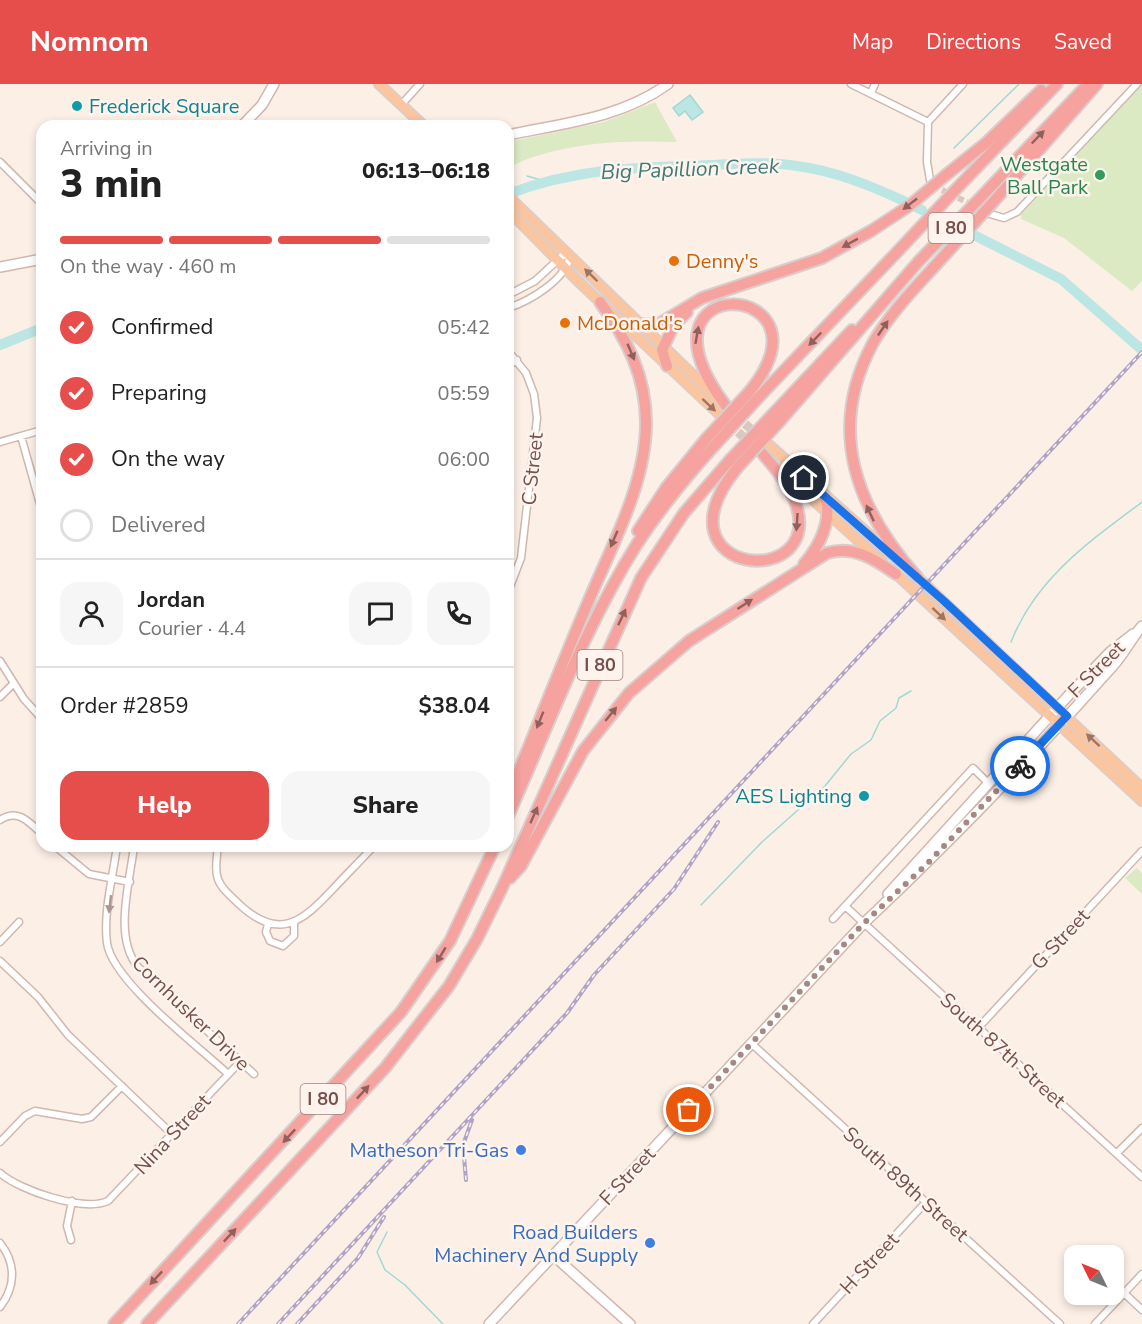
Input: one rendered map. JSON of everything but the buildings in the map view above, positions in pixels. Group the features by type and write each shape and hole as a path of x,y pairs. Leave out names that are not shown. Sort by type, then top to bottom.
{"highway":[{"path":"641,324 657,325 691,303 822,258 871,231 905,208 986,143 1048,84"},
{"name":"I 80","path":"514,803 608,596 660,511 710,443 1057,84"},
{"name":"I 80","path":"147,1324 406,1044 462,965 502,888 638,585 676,523 778,416 919,261 1088,84"},
{"path":"917,577 883,535 864,499 852,457 850,420 856,385 874,341 893,313 1097,84"},
{"path":"667,366 662,354 663,345 680,317 715,294"},
{"path":"514,783 624,514 644,452 646,421 640,375 622,332 600,302"},
{"path":"724,410 702,370 696,348 699,324 709,312 723,304 740,303 757,310 769,325 772,334 769,362 754,395"},
{"path":"733,464 716,503 713,520 716,535 724,548 736,558 753,562 772,560 792,543 798,515 788,488 763,449"},
{"path":"790,575 806,562 816,548 828,513 825,497"},
{"path":"502,888 521,866 556,797 584,751 629,693 682,646 820,556 839,550 866,555 896,574"},
{"path":"457,928 487,852"},
{"name":"I 80","path":"114,1324 387,1029 428,976 457,928 492,852"}],"main road":[{"path":"379,84 417,120"},
{"path":"514,202 663,345 724,410"},
{"path":"514,216 667,366 724,410"},
{"path":"763,449 825,497 917,577 1142,788"},
{"path":"763,449 828,513 1142,801"}],"street":[{"path":"248,120 262,105 274,84"},
{"path":"400,105 420,84"},
{"path":"514,134 622,110 643,101 668,84"},
{"path":"852,84 928,122"},
{"path":"871,93 875,84"},
{"path":"930,180 927,159 928,122 963,84"},
{"path":"991,214 1007,218 1017,212 1137,84"},
{"path":"0,162 36,198"},
{"path":"514,292 536,281 557,260 570,255"},
{"path":"514,305 539,292 566,268 570,255"},
{"path":"0,267 36,260"},
{"name":"C Street","path":"514,357 531,385 537,424 521,558 514,576"},
{"path":"0,442 36,432"},
{"path":"21,436 36,490"},
{"name":"F Street","path":"489,1324 864,923 920,857 1058,707 1110,652 1140,629"},
{"name":"F Street","path":"864,923 927,864 1114,666 1140,629"},
{"path":"0,661 13,684 36,712"},
{"path":"0,697 13,684"},
{"path":"833,919 973,768 988,783"},
{"path":"0,820 11,815 21,816 36,829"},
{"name":"G Street","path":"979,1028 1142,851"},
{"path":"62,852 83,871 130,882"},
{"name":"Cornhusker Drive","path":"116,852 106,933 115,965 125,979 228,1074"},
{"name":"Cornhusker Drive","path":"133,852 124,933 130,957 254,1074"},
{"path":"217,852 215,874 218,884 252,916 268,924 294,923 313,910 368,852"},
{"name":"South 87th Street","path":"845,906 1142,1177"},
{"path":"0,942 19,922"},
{"path":"268,924 266,932 270,941 283,946 294,936 294,923"},
{"path":"0,961 38,997 68,1035 172,1134"},
{"name":"South 89th Street","path":"752,1044 1060,1324"},
{"name":"Nina Street","path":"72,1201 102,1204 111,1199 240,1062"},
{"path":"0,1142 25,1116 35,1111 82,1119 91,1117 122,1086"},
{"path":"1117,1153 1142,1128"},
{"path":"0,1173 23,1189 72,1201 67,1226 71,1239"},
{"name":"H Street","path":"813,1324 926,1202"},
{"path":"0,1243 9,1258 13,1273 10,1292 0,1306"},
{"path":"554,1255 630,1324"},
{"path":"1142,1274 1124,1293 1142,1310"},
{"path":"1095,1324 1113,1305"}],"green space":[{"name":"Westgate Ball Park","path":"1142,84 1142,281 1132,291 1064,238 1021,219 1021,215"},
{"path":"655,102 677,142 592,144 551,152 514,165 514,141 604,122"},
{"path":"1137,868 1142,873 1142,894 1125,878"}],"water":[{"path":"690,95 703,112 692,120 685,111 679,116 673,108"}],"waterway":[{"path":"954,148 1019,84"},
{"name":"Big Papillion Creek","path":"514,192 559,179 608,170 764,163 786,164 825,171 865,184 904,201"},
{"path":"527,176 544,181"},
{"name":"Big Papillion Creek","path":"916,207 922,210"},
{"name":"Big Papillion Creek","path":"972,234 1061,279 1142,350"},
{"name":"Big Papillion Creek","path":"0,345 36,330"},
{"path":"1011,642 1022,619 1050,580 1084,547 1142,502"},
{"path":"701,905 762,842 825,786 851,754 871,740 880,721 896,708 899,698 911,691"},
{"path":"387,1232 377,1252 385,1270 405,1285 443,1324"}],"tunnel":[{"path":"942,190 987,212"},
{"path":"735,415 761,438"},
{"path":"728,423 751,444"}],"railway":[{"path":"238,1324 1142,352"},
{"path":"278,1324 567,1013 594,975 674,889 718,822"},
{"path":"466,1180 463,1145 472,1120"},
{"path":"297,1324 358,1258 384,1217"}],"way so far":[{"path":"689,1110 864,923 927,864 1020,766"}],"place":[{"name":"Frederick Square","path":"77,106"},
{"name":"Westgate Ball Park","path":"1100,175"},
{"name":"Denny's","path":"674,261"},
{"name":"McDonald's","path":"565,323"},
{"name":"AES Lighting","path":"864,796"},
{"name":"Matheson Tri-Gas","path":"521,1150"},
{"name":"Road Builders Machinery And Supply","path":"650,1243"}],"route":[{"path":"804,478 866,534 900,561 1067,716 1020,766"}]}
